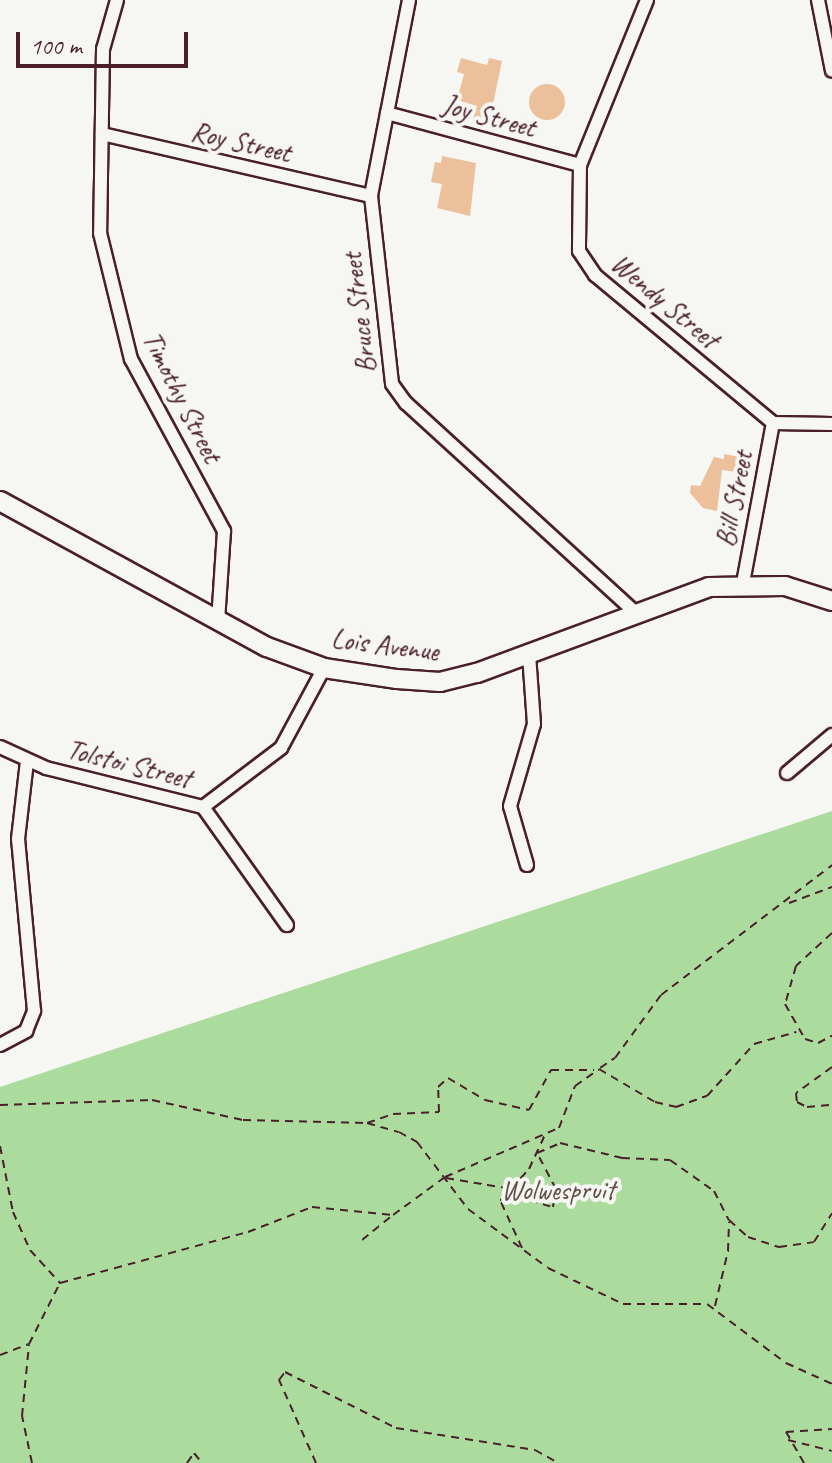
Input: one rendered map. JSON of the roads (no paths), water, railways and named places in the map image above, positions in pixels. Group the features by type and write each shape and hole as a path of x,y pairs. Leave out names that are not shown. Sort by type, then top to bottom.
{"street":[{"name":"Timothy Street","path":"117,0 103,49 100,233 127,346 224,531 227,553 218,621"},
{"name":"Bruce Street","path":"409,0 371,196 392,384 406,403 637,614"},
{"name":"Wendy Street","path":"647,0 580,165 576,241 587,266 773,423"},
{"path":"818,0 832,71"},
{"name":"Joy Street","path":"387,113 580,165"},
{"name":"Roy Street","path":"102,134 371,196"},
{"path":"773,423 832,424"},
{"name":"Bill Street","path":"743,583 773,423"},
{"name":"Lois Avenue","path":"0,501 267,647 324,668 440,682 529,655 709,587 743,583 785,586 832,601"},
{"path":"527,865 510,806 534,724 529,655"},
{"path":"203,807 281,748 324,668"},
{"path":"787,773 832,735"},
{"name":"Tolstoi Street","path":"0,747 27,761 203,807 287,925"},
{"path":"0,1045 20,1037 34,1011 18,839 27,761"}],"park label":[{"name":"Wolwespruit","path":"558,1190"}]}
